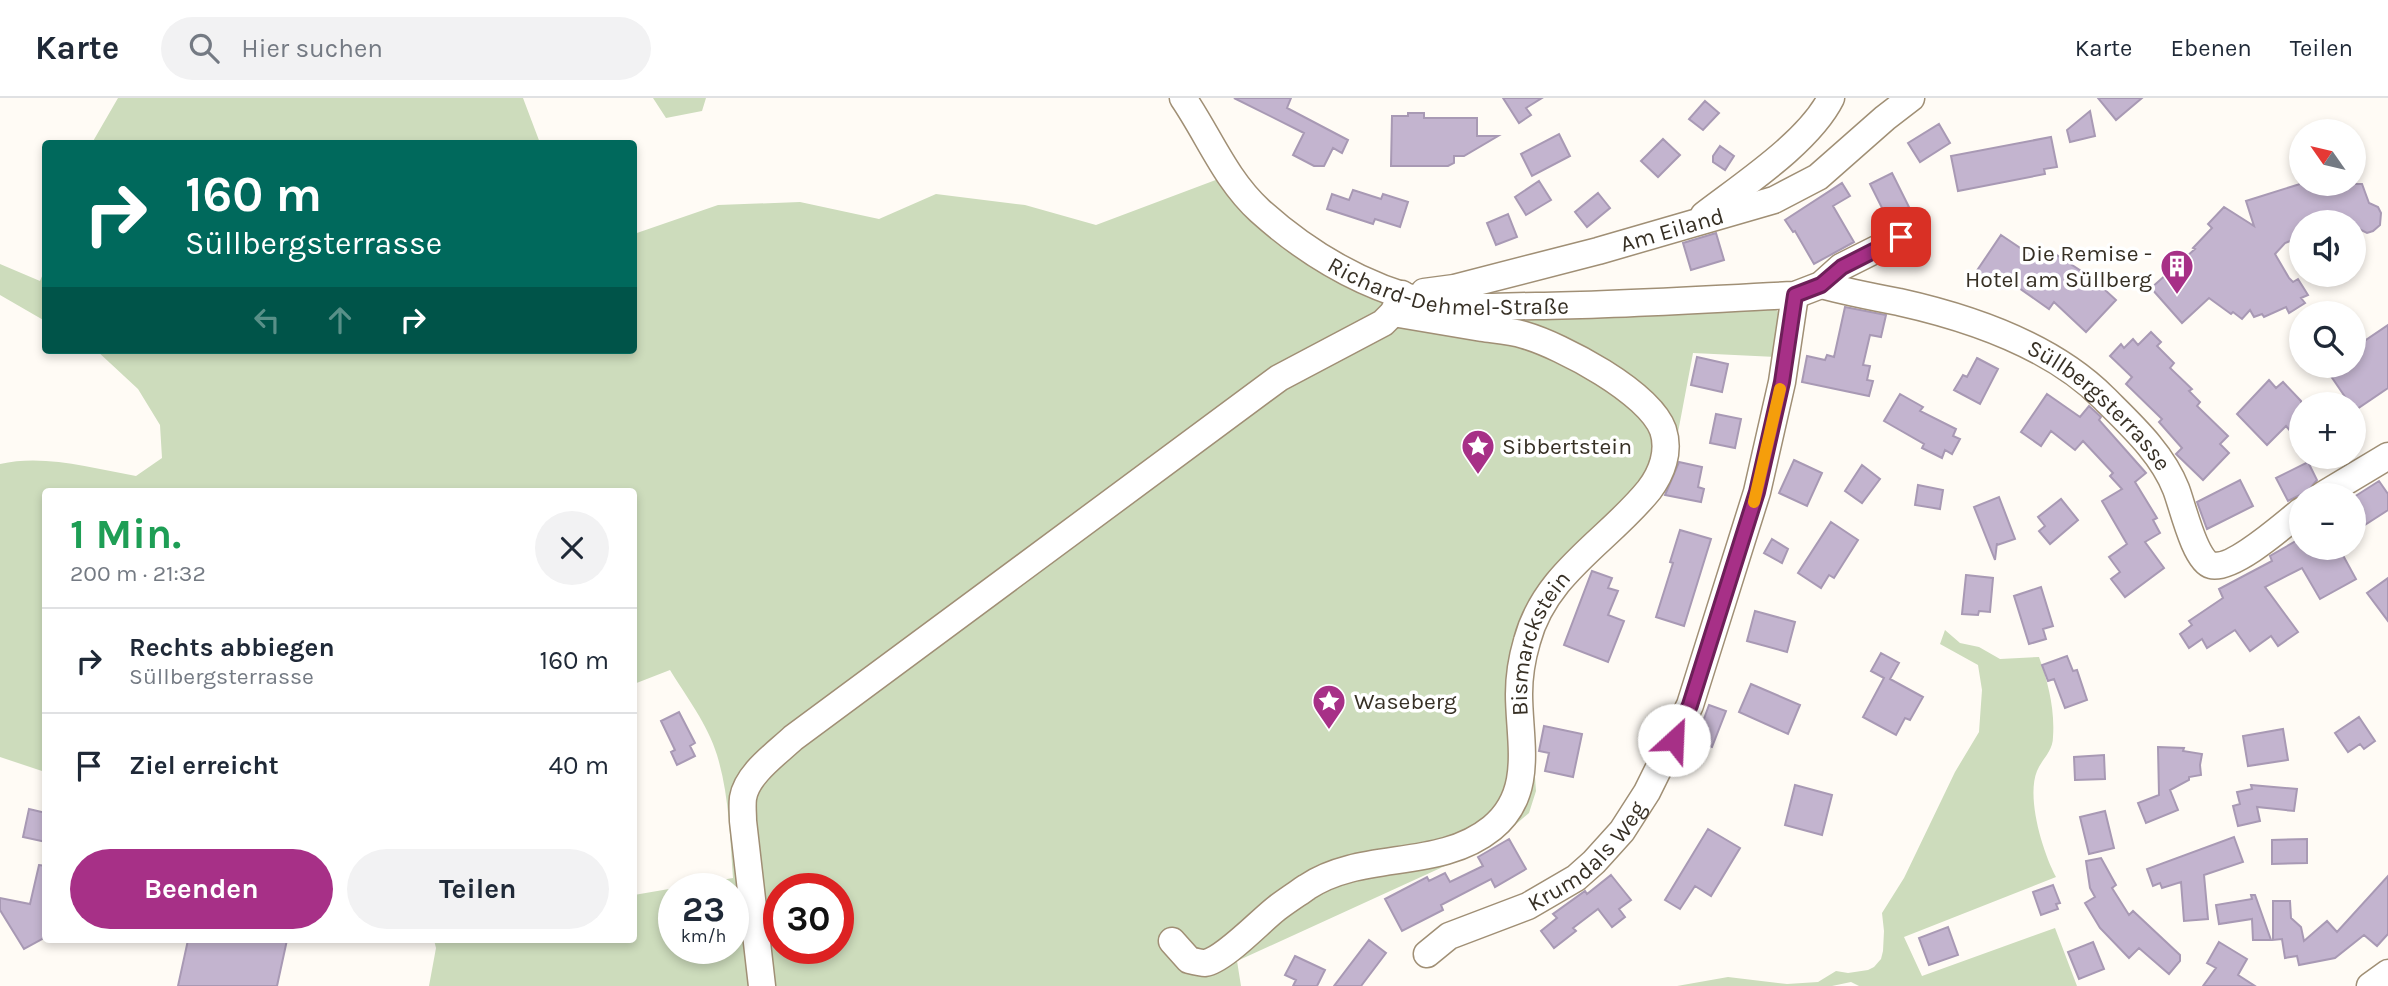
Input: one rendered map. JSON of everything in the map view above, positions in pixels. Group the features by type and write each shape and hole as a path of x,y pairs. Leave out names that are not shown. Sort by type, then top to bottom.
{"street":[{"name":"Richard-Dehmel-Straße","path":"1184,98 1227,174 1259,210 1315,254 1397,304 1597,305 1795,295"},
{"path":"1692,225 1807,131 1831,98"},
{"name":"Am Eiland","path":"1397,304 1692,225 1774,200 1818,177 1911,98"},
{"path":"1795,295 1821,285 1842,267 1901,237"},
{"name":"Süllbergsterrasse","path":"1821,285 1969,322 2045,355 2078,375 2140,436 2165,466 2195,542 2210,565 2221,565 2236,558 2289,520"},
{"name":"Krumdals Weg","path":"1427,954 1449,936 1528,906 1576,877 1594,862 1622,831 1647,792 1690,705 1757,492 1782,382 1795,295"},
{"path":"762,986 743,821 743,798 747,785 768,761 793,738 1279,378 1383,323 1397,304"},
{"name":"Bismarckstein","path":"1172,941 1189,960 1205,962 1226,952 1280,906 1334,872 1422,857 1460,847 1500,821 1519,789 1522,772 1519,691 1521,664 1534,620 1542,603 1559,581 1643,498 1655,482 1665,457 1665,441 1661,427 1646,407 1618,383 1552,345 1397,304"},
{"path":"2343,483 2388,456"},
{"path":"2370,986 2388,973"}],"green space":[{"path":"118,98 523,98 539,140 94,140"},
{"path":"653,98 706,98 702,111 666,118"},
{"path":"1221,178 1386,303 1774,308 1781,314 1776,357 1693,353 1676,443 1566,591 1545,628 1533,667 1531,720 1536,791 1529,813 1493,844 1237,961 1241,986 429,986 435,943 637,943 637,894 658,891 658,964 749,964 749,873 733,873 724,785 717,755 696,711 670,670 637,683 637,488 42,488 42,771 0,757 0,464 51,461 136,476 162,458 160,425 138,389 100,354 637,354 637,233 718,205 800,202 879,219 936,194 1025,205 1096,225"},
{"path":"0,264 40,281 42,276 42,319 0,295"},
{"path":"1945,630 1960,643 1979,647 2000,659 2039,657 2050,696 2053,742 2034,782 2035,810 2041,840 2056,877 1904,937 1922,976 2055,928 2077,986 1859,986 1851,982 1832,986 1677,986 1728,977 1787,984 1818,982 1836,971 1848,973 1868,970 1881,959 1884,931 1882,913 1904,878 1955,772 1979,732 1982,690 1978,665 1940,644"}],"building":[{"path":"1234,98 1291,98 1287,108 1348,140 1342,153 1333,148 1324,166 1314,166 1293,155 1304,133"},
{"path":"1503,98 1542,98 1526,108 1531,115 1519,123"},
{"path":"2098,98 2142,98 2116,120"},
{"path":"1705,101 1719,113 1703,130 1689,119"},
{"path":"2090,111 2095,136 2070,142 2067,130"},
{"path":"1408,113 1424,113 1424,118 1477,118 1477,136 1498,136 1464,156 1454,156 1454,163 1448,166 1391,166 1392,116 1408,116"},
{"path":"1939,124 1950,143 1920,162 1908,143"},
{"path":"1559,134 1570,156 1532,176 1521,154"},
{"path":"2051,137 2057,167 2044,169 2045,174 1958,191 1951,156"},
{"path":"1663,139 1680,155 1658,177 1641,161"},
{"path":"1720,146 1734,156 1725,170 1713,162 1713,156"},
{"path":"1892,173 1909,207 1887,218 1870,184"},
{"path":"1539,181 1551,200 1526,215 1515,197"},
{"path":"1842,183 1850,196 1833,206 1854,242 1814,264 1795,231 1793,232 1785,220"},
{"path":"2289,187 2289,196 2366,195 2369,203 2378,207 2381,213 2380,225 2366,232 2366,210 2289,210 2289,242 2275,254 2289,278 2289,287 2303,287 2308,295 2301,298 2303,301 2289,301 2289,313 2286,307 2264,317 2262,314 2254,317 2250,310 2242,319 2209,298 2182,323 2151,288 2195,249 2193,248 2212,228 2208,224 2224,207 2254,226 2246,201"},
{"path":"1353,190 1381,199 1383,194 1408,202 1400,227 1375,219 1373,224 1327,209 1332,194 1349,200"},
{"path":"1598,193 1610,208 1587,227 1575,212"},
{"path":"1508,214 1517,237 1496,245 1487,223"},
{"path":"1716,233 1724,260 1691,270 1683,243"},
{"path":"2001,235 2041,262 2049,250 2092,278 2116,300 2086,332 2054,302 2049,309 2006,279 2000,288 1976,272"},
{"path":"1845,307 1886,315 1881,337 1870,335 1863,365 1870,366 1867,380 1873,381 1869,396 1802,382 1807,356 1825,360 1827,355 1834,357"},
{"path":"2388,325 2388,388 2366,403 2366,392 2342,392 2332,378 2366,378 2366,340"},
{"path":"2151,332 2161,342 2157,346 2174,363 2170,368 2192,389 2189,391 2200,402 2197,406 2228,436 2220,444 2229,453 2203,480 2176,454 2182,448 2159,422 2162,419 2126,384 2132,377 2110,356 2121,344 2124,348 2133,339 2138,345"},
{"path":"1697,357 1728,364 1722,392 1691,385"},
{"path":"1977,358 1998,369 1980,404 1954,390 1963,375 1967,377"},
{"path":"2269,380 2276,388 2283,382 2292,392 2289,392 2289,430 2286,426 2267,445 2237,414"},
{"path":"1900,394 1923,407 1920,411 1956,429 1953,436 1960,439 1952,454 1945,450 1942,458 1922,448 1924,444 1884,421"},
{"path":"2047,394 2080,417 2089,406 2146,473 2135,482 2157,518 2153,520 2160,533 2145,542 2164,568 2125,597 2111,579 2120,572 2109,557 2127,544 2102,501 2122,489 2110,476 2113,473 2083,441 2075,450 2051,431 2041,446 2021,432"},
{"path":"1716,414 1741,419 1735,448 1710,443"},
{"path":"1794,460 1822,473 1807,506 1779,493"},
{"path":"1679,462 1702,467 1698,487 1704,489 1701,502 1665,495"},
{"path":"1862,465 1880,479 1862,503 1845,491"},
{"path":"2294,469 2312,469 2317,480 2315,483 2289,483 2288,501 2276,478"},
{"path":"2240,480 2253,506 2207,529 2197,502"},
{"path":"2379,481 2388,494 2388,510 2366,524 2366,489"},
{"path":"1918,485 1943,490 1940,509 1915,505"},
{"path":"1999,497 2015,539 1997,543 1995,560 1974,507"},
{"path":"2061,499 2078,520 2050,544 2039,531 2045,526 2038,517"},
{"path":"1831,522 1858,540 1834,578 1829,575 1821,588 1798,573"},
{"path":"1680,530 1711,539 1684,626 1656,617"},
{"path":"1772,539 1788,549 1782,563 1764,553"},
{"path":"2289,545 2289,560 2346,560 2356,579 2320,599 2302,568 2265,587 2298,632 2278,646 2271,636 2250,651 2235,630 2207,648 2202,639 2189,648 2180,634 2192,625 2189,621 2223,598 2219,589 2272,561 2270,556"},
{"path":"1592,571 1612,578 1608,588 1618,591 1608,615 1624,621 1608,662 1564,645"},
{"path":"1966,575 1993,578 1990,612 1979,611 1978,615 1962,614"},
{"path":"2388,578 2388,621 2367,593"},
{"path":"2041,587 2053,626 2043,629 2046,639 2029,644 2014,596"},
{"path":"1755,611 1795,622 1787,652 1747,641"},
{"path":"1881,653 1899,663 1890,679 1923,697 1910,720 1905,718 1896,735 1863,717 1884,678 1871,671"},
{"path":"2067,656 2073,671 2077,670 2087,700 2065,708 2054,679 2048,681 2042,665"},
{"path":"1751,684 1800,705 1788,734 1739,712"},
{"path":"1709,705 1726,711 1712,747 1696,741"},
{"path":"679,712 695,743 690,746 695,756 677,765 671,752 675,750 661,721"},
{"path":"2359,717 2375,741 2364,749 2360,744 2348,752 2335,733"},
{"path":"1544,726 1582,734 1573,777 1545,771 1549,753 1539,751"},
{"path":"2283,729 2288,760 2248,766 2243,736"},
{"path":"2158,747 2184,748 2183,751 2202,754 2201,775 2189,777 2189,780 2170,790 2178,810 2146,823 2138,803 2159,795"},
{"path":"2104,755 2105,779 2075,780 2074,757"},
{"path":"1795,785 1832,795 1822,835 1785,825"},
{"path":"2251,785 2297,789 2294,811 2257,807 2260,821 2238,826 2233,806 2240,804 2237,792 2252,789"},
{"path":"29,809 42,812 42,841 23,837"},
{"path":"2105,811 2114,848 2089,854 2080,817"},
{"path":"1708,829 1740,848 1711,896 1695,886 1680,909 1665,900"},
{"path":"2234,837 2243,862 2204,875 2208,919 2184,921 2181,882 2162,888 2160,883 2153,886 2147,869"},
{"path":"1509,839 1526,869 1495,887 1491,879 1441,905 1443,910 1402,931 1385,899 1427,877 1429,881 1445,873 1450,882 1483,866 1478,857"},
{"path":"2307,839 2307,863 2272,864 2272,840"},
{"path":"2101,858 2116,885 2112,888 2129,915 2133,911 2180,955 2180,961 2169,974 2139,948 2129,958 2100,928 2085,903 2095,897 2090,888 2086,861"},
{"path":"39,865 42,865 42,939 24,949 0,910 0,898 30,904"},
{"path":"1611,875 1631,900 1619,909 1625,917 1612,927 1598,909 1573,928 1576,931 1554,948 1541,931 1557,918 1553,914 1585,891 1587,894"},
{"path":"2388,876 2388,934 2377,946 2364,935 2335,958 2299,965 2297,956 2285,958 2282,939 2273,940 2273,901 2290,901 2291,918 2301,927 2304,941 2327,921 2337,932"},
{"path":"2053,885 2060,903 2056,904 2058,909 2041,915 2033,892"},
{"path":"2251,895 2255,895 2271,940 2253,940 2252,919 2219,924 2216,905 2252,899"},
{"path":"1948,927 1958,955 1929,965 1919,938"},
{"path":"1369,940 1386,953 1361,986 1334,986"},
{"path":"2093,942 2104,969 2079,979 2068,952"},
{"path":"2219,942 2247,959 2238,975 2255,986 2203,986 2216,968 2207,963"},
{"path":"187,943 286,943 277,986 178,986"},
{"path":"1295,956 1325,970 1317,986 1293,986 1296,980 1285,975"}],"slow traffic":[{"path":"1754,502 1780,389"}],"place":[{"name":"Die Remise - Hotel am Süllberg","path":"2177,296"},
{"name":"Sibbertstein","path":"1478,476"},
{"name":"Waseberg","path":"1329,731"}],"route":[{"path":"1674,740 1690,705 1757,492 1782,382 1795,295 1821,285 1842,267 1901,237"}]}
